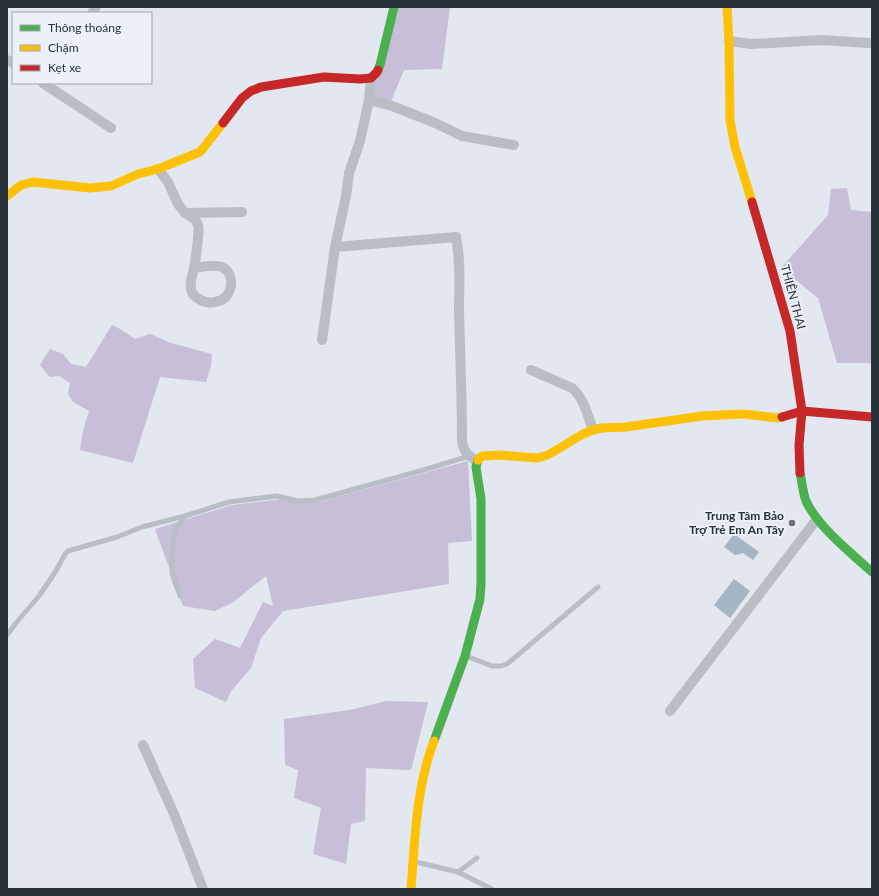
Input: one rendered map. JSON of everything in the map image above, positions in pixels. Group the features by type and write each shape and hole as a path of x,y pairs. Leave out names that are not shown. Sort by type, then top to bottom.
{"street":[{"path":"322,340 335,247 346,196 349,173 360,141 369,100 371,78 377,72 380,65 394,7"},
{"name":"THIÊN THAI","path":"727,7 730,120 740,168 755,209 790,331 802,411 799,445 800,471 806,500 817,519 840,543 872,572"},
{"path":"729,41 752,44 821,40 869,43"},
{"path":"7,196 21,185 33,182 90,188 111,186 138,174 158,169 200,152 242,98 251,91 261,87 324,78 371,78"},
{"path":"45,84 111,128"},
{"path":"369,100 392,106 462,136 514,145"},
{"path":"158,169 168,182 178,204 185,213 196,221 199,228 190,286 193,295 206,302 218,302 226,297 230,290 231,278 223,268 219,266 194,268"},
{"path":"185,213 242,212"},
{"path":"335,247 456,237 458,250 460,276 459,310 462,441 463,448 474,459 481,499 480,599 465,656 432,745 422,781 417,814 411,889"},
{"path":"531,370 572,388 577,392 581,398 593,430"},
{"path":"474,459 482,456 499,455 537,458 557,450 583,434 593,430 702,416 744,414 778,418 802,411 872,417"},
{"path":"670,711 817,519"},
{"path":"143,745 174,814 203,889"}],"lane":[{"path":"7,635 39,596 68,551 117,537 142,527 185,516 229,502 277,496 298,501 315,500 427,469 466,456 474,459"},
{"path":"180,596 172,574 172,557 177,527 185,516"},
{"path":"465,656 492,666 507,664 598,587"},
{"path":"458,872 477,858"},
{"path":"413,862 458,872 492,889"}],"shaded area":[{"path":"397,7 450,7 442,69 404,70 390,104 365,100"},
{"path":"847,188 851,210 872,212 872,363 837,363 818,298 781,268 828,215 831,189"},
{"path":"112,325 135,339 150,334 171,343 212,354 211,366 206,382 160,377 133,463 80,450 83,431 89,411 73,402 68,394 70,383 59,376 50,377 40,365 50,349 63,354 71,364 86,367"},
{"path":"468,461 472,541 448,543 449,584 283,611 261,638 251,668 232,690 226,702 195,688 193,659 215,639 240,648 263,602 273,606 266,576 232,603 215,611 183,606 155,529 232,505 283,499 318,502"},
{"path":"386,701 428,702 411,770 366,768 365,821 351,824 346,864 313,854 321,808 294,798 298,770 285,765 284,719 350,710"}],"building":[{"path":"734,534 759,552 753,560 743,553 735,555 724,547"},
{"path":"734,579 750,591 730,618 714,605"}],"traffic: fast":[{"path":"378,70 394,7"},
{"path":"434,741 465,656 480,599 481,499 476,467 478,460"},
{"path":"800,473 803,491 811,511 827,530 872,572"}],"traffic: slow":[{"path":"727,7 730,120 735,147 752,202"},
{"path":"7,196 21,185 33,182 90,188 111,186 138,174 158,169 200,152 223,123"},
{"path":"478,460 482,456 499,455 537,458 548,455 583,434 602,428 626,427 702,416 743,414 778,418 782,417"},
{"path":"411,889 417,814 423,777 434,741"}],"traffic: jam":[{"path":"223,123 242,98 251,91 261,87 324,77 360,79 371,78 378,70"},
{"path":"752,202 790,331 802,411 799,445 800,473"},
{"path":"782,417 802,411 872,417"}],"place":[{"name":"Trung Tâm Bảo Trợ Trẻ Em An Tây","path":"792,523"}]}
